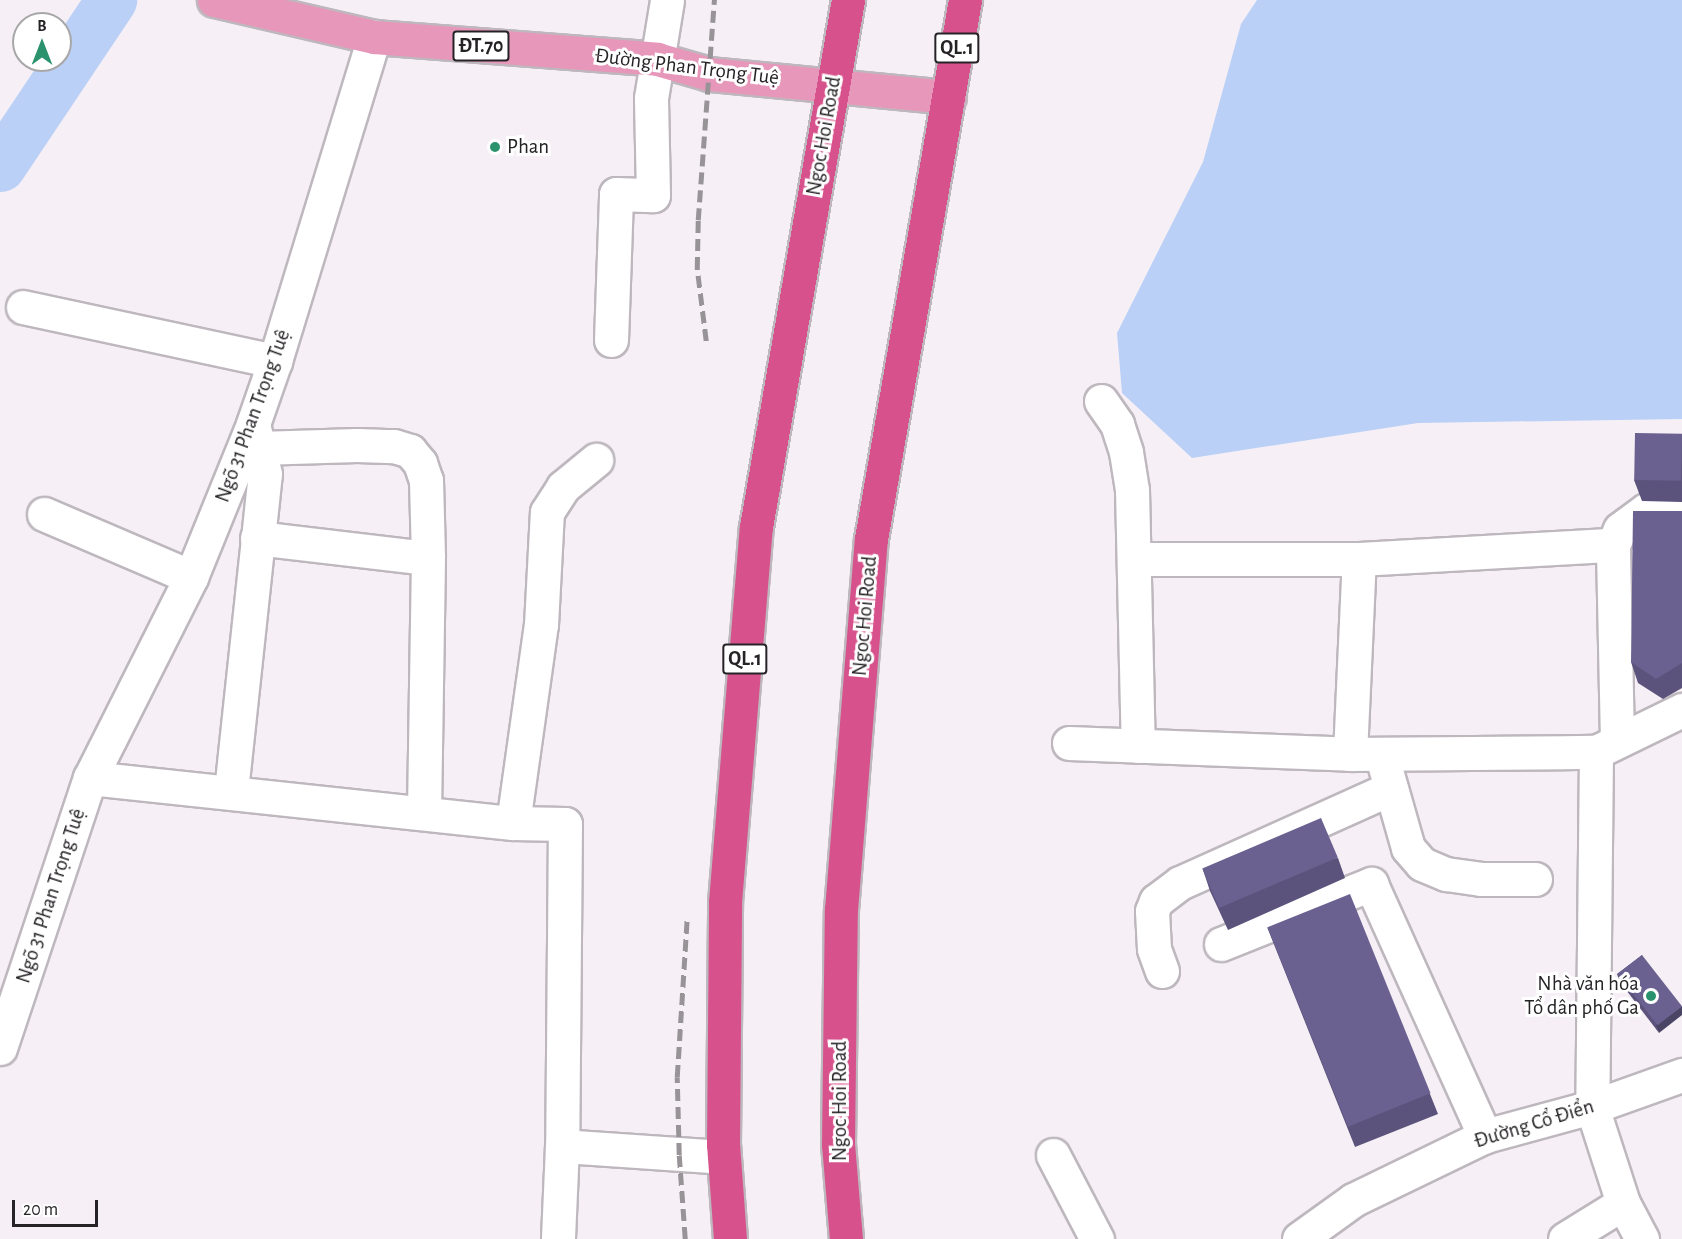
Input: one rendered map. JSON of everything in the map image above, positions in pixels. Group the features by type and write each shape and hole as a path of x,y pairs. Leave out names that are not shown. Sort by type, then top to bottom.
{"highway":[{"name":"Ngoc Hoi Road","path":"730,1239 724,1157 725,902 756,527 848,0"},
{"name":"Ngoc Hoi Road","path":"846,1239 838,1144 841,910 870,550 965,0"}],"main road":[{"name":"Đường Phan Trọng Tuệ","path":"231,2 374,37 657,59 708,74 949,97"}],"street":[{"path":"611,340 616,194 653,195 651,98 667,0"},
{"name":"Ngõ 31 Phan Trọng Tuệ","path":"0,1048 90,778 191,577 256,436 275,361 374,37"},
{"path":"23,307 275,361"},
{"path":"1101,401 1117,424 1126,452 1132,490 1136,559 1138,746"},
{"path":"231,791 265,474 256,436 394,446 410,451 420,463 426,480 428,558 424,813"},
{"path":"513,823 541,625 547,512 563,488 596,460"},
{"path":"1642,1239 1623,1203 1592,1107 1614,545 1620,529 1647,510 1682,510"},
{"path":"44,514 191,577"},
{"path":"257,538 428,558"},
{"path":"1136,559 1359,559 1614,545"},
{"path":"1359,559 1366,754 1391,788 1408,848 1422,864 1446,874 1481,879 1534,879"},
{"path":"1069,743 1366,754 1606,747 1682,710"},
{"path":"90,778 231,791 513,823 565,824 562,1146 558,1239"},
{"path":"1162,971 1154,949 1152,911 1156,902 1164,895 1180,883 1391,788"},
{"path":"1221,944 1371,884 1485,1136"},
{"name":"Đường Cổ Điển","path":"1299,1239 1353,1200 1485,1136 1592,1107 1682,1075"},
{"path":"562,1146 724,1157"},
{"path":"1053,1155 1097,1239"},
{"path":"1565,1239 1623,1203"}],"water":[{"path":"1257,0 1682,0 1682,419 1418,423 1192,458 1122,393 1117,333 1203,162 1241,24"}],"building":[{"path":"1635,433 1682,434 1681,481 1634,480"},
{"path":"1633,511 1682,511 1682,663 1656,679 1631,662"},
{"path":"1321,818 1338,858 1219,908 1202,868"},
{"path":"1350,894 1431,1093 1348,1127 1267,927"},
{"name":"Nhà văn hóa Tổ dân phố Ga","path":"1642,955 1682,1006 1658,1025 1618,974"}],"waterway":[{"path":"0,166 111,0"}],"railway":[{"path":"706,341 697,269 698,220 714,0"},
{"path":"685,1239 679,1155 677,1077 687,920"}],"place":[{"name":"Phan","path":"495,147"},
{"name":"Nhà văn hóa Tổ dân phố Ga","path":"1651,996"}]}
